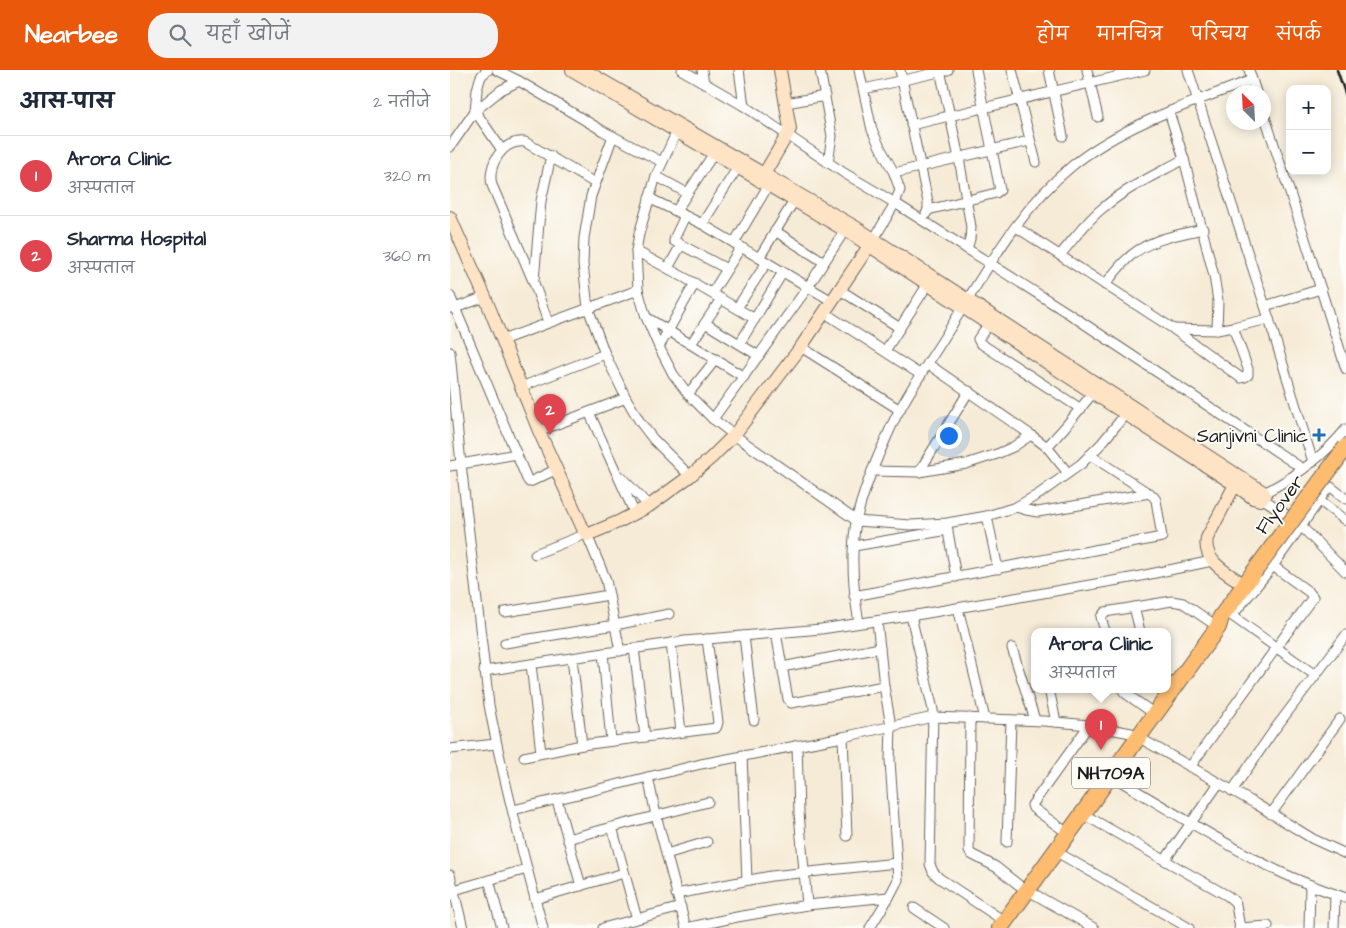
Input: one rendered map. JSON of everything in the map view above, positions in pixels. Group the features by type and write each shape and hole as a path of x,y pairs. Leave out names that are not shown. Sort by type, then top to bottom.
{"highway":[{"name":"Flyover","path":"1250,578 1346,447"},
{"name":"NH709A","path":"1171,686 1222,619 1250,578"},
{"name":"NH709A","path":"1171,679 1222,619"},
{"name":"NH709A","path":"996,924 1083,814 1110,775 1148,710 1161,693"},
{"name":"NH709A","path":"1024,888 1062,829 1166,693"}],"street":[{"path":"488,70 480,79 475,111 502,150"},
{"path":"497,70 662,162"},
{"path":"572,70 678,128 714,153 766,180 794,200 845,230 872,243 1263,496 1301,526 1346,572"},
{"path":"584,70 766,180 857,228 872,243 928,284 965,304 989,324 1092,393 1129,410"},
{"path":"682,70 744,106 828,163 895,203 1071,315 1303,470"},
{"path":"702,70 704,84"},
{"path":"740,70 744,106"},
{"path":"712,293 727,269 790,129 780,70"},
{"path":"820,70 832,136 828,163"},
{"path":"535,554 635,514 690,476 711,458 734,435 801,347 872,243 895,203 900,190 894,173 872,130 859,70"},
{"path":"900,70 928,210 922,220"},
{"path":"928,210 996,193 1000,190 976,70"},
{"path":"1012,70 1036,162"},
{"path":"1049,70 1063,136"},
{"path":"1087,70 1098,117"},
{"path":"911,125 1145,70"},
{"path":"1188,70 1265,306 1313,462"},
{"path":"1249,70 1254,85"},
{"path":"864,90 943,71 971,232 967,250"},
{"path":"859,623 854,596 852,563 856,521 872,471 900,410 921,374 1016,226 1038,200 1072,166 1120,134 1169,112 1252,80"},
{"path":"450,147 475,111 501,90 519,81"},
{"path":"786,103 825,96"},
{"path":"1169,112 1203,229 1217,289 1217,330"},
{"path":"678,128 656,176 636,251 638,290 646,317 673,374 698,406 714,419 856,521 948,527"},
{"path":"1269,130 1346,369"},
{"path":"613,136 591,196 584,238 583,264 588,308 626,398 646,431 690,476"},
{"path":"894,173 1029,140"},
{"path":"548,322 491,180 492,168 502,150 515,142 525,142 595,183"},
{"path":"676,211 714,153"},
{"path":"534,284 541,202 551,156"},
{"path":"1060,255 1090,219 1104,207 1136,185 1184,159"},
{"path":"702,224 738,167"},
{"path":"656,176 688,194"},
{"path":"649,198 702,224 832,301"},
{"path":"737,308 763,260 775,232 794,200"},
{"path":"685,216 674,239 681,245 727,269"},
{"path":"450,217 521,387 606,580 620,651"},
{"path":"1016,226 1174,329 1241,378 1248,375 1248,369 1233,327"},
{"path":"1105,285 1125,260 1136,252 1169,236 1203,229"},
{"path":"714,419 808,287 845,230"},
{"path":"775,232 824,262"},
{"path":"668,268 681,245"},
{"path":"636,251 755,318"},
{"path":"740,343 783,272"},
{"path":"659,347 695,283"},
{"path":"885,351 928,284"},
{"path":"1265,306 1321,289"},
{"path":"502,340 638,290"},
{"path":"840,290 900,328"},
{"path":"450,296 453,308 527,479 529,482 557,469"},
{"path":"453,308 485,297"},
{"path":"691,344 721,299"},
{"path":"825,313 921,374"},
{"path":"646,317 744,377"},
{"path":"1174,329 1217,330 1269,319"},
{"path":"705,323 759,356"},
{"path":"989,324 978,338 980,343 1081,408"},
{"path":"801,347 900,410"},
{"path":"450,352 489,705 496,744 543,928"},
{"path":"521,387 606,354"},
{"path":"688,394 716,359"},
{"path":"928,364 1031,435 1046,447 1068,473"},
{"path":"920,472 968,392"},
{"path":"1046,447 1092,393"},
{"path":"540,431 626,398"},
{"path":"854,546 948,527 1016,507 1039,494 1081,464 1129,410"},
{"path":"589,412 635,514"},
{"path":"1263,496 1294,477 1313,462 1346,429"},
{"path":"872,471 920,472 966,464 983,460 1014,446 1031,435"},
{"path":"450,466 517,454"},
{"path":"854,596 1161,538 1163,535 1156,500 1150,493 1090,455"},
{"path":"616,471 649,506"},
{"path":"1237,480 1207,538 1207,552 1218,566 1250,578"},
{"path":"1222,619 1273,566 1328,488 1346,498"},
{"path":"1016,507 1038,512 1150,493"},
{"path":"1320,500 1346,521"},
{"path":"987,516 998,569"},
{"path":"948,527 956,577"},
{"path":"484,671 670,643 776,633 911,616 1136,577 1212,560"},
{"path":"1190,767 1313,596 1273,566"},
{"path":"505,612 609,595"},
{"path":"1104,628 1101,619 1103,614 1134,607 1178,601 1222,619 1276,648 1316,675"},
{"path":"1134,607 1139,628"},
{"path":"958,608 985,719"},
{"path":"506,643 669,614"},
{"path":"911,616 932,705 933,717 930,864 933,872 939,878 996,924"},
{"path":"870,928 898,880 890,760 891,726 884,686 877,621"},
{"path":"776,633 788,699 792,703 884,686"},
{"path":"1232,790 1274,730 1346,635"},
{"path":"744,636 754,720"},
{"path":"524,758 582,745 713,729 718,726 707,639"},
{"path":"670,643 681,732"},
{"path":"634,648 645,737"},
{"path":"782,667 880,648"},
{"path":"1012,648 1035,720"},
{"path":"604,654 611,741"},
{"path":"572,658 582,745"},
{"path":"530,664 541,753"},
{"path":"1052,693 1056,722"},
{"path":"1125,693 1148,710"},
{"path":"513,810 742,755 843,737 933,717 1035,720 1089,725 1134,735 1232,790 1312,839 1346,854"},
{"path":"970,718 969,851 971,854 996,867 1024,888 1094,928"},
{"path":"1270,814 1340,718"},
{"path":"1008,842 1011,720"},
{"path":"1062,829 1033,808 1033,803 1089,725"},
{"path":"843,737 848,836"},
{"path":"450,748 496,744"},
{"path":"797,745 799,813 807,905"},
{"path":"742,755 747,880"},
{"path":"1110,775 1269,867 1346,898"},
{"path":"648,777 656,816 686,928 807,905 889,897"},
{"path":"1164,860 1219,783"},
{"path":"557,800 581,886"},
{"path":"567,838 708,802"},
{"path":"1083,814 1232,899 1236,905 1240,928 1268,926"},
{"path":"612,826 637,919"},
{"path":"666,854 707,842"},
{"path":"1055,851 1189,928"},
{"path":"676,894 747,880 804,872 897,863"},
{"path":"454,890 527,869"},
{"path":"535,899 624,874"},
{"path":"450,875 463,928"},
{"path":"489,880 502,928"},
{"path":"1308,928 1310,885"},
{"path":"1334,928 1335,894"},
{"path":"603,928 681,907"},
{"path":"914,908 944,928"}],"railway":[{"path":"1337,70 1346,96"}],"place":[{"name":"Sharma Hospital","path":"550,435"},
{"name":"Sanjivni Clinic","path":"1319,435"},
{"name":"Arora Clinic","path":"1101,750"}]}
